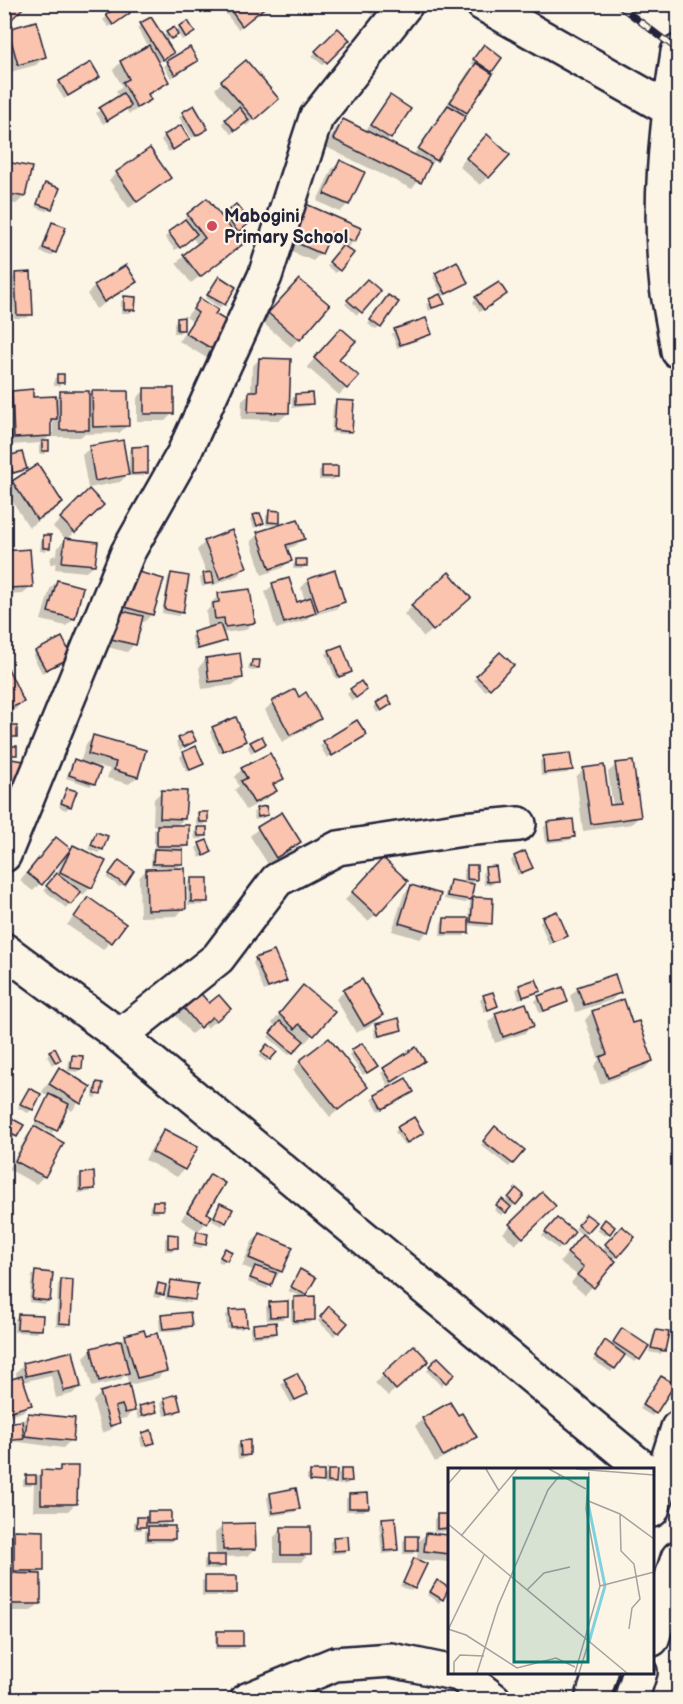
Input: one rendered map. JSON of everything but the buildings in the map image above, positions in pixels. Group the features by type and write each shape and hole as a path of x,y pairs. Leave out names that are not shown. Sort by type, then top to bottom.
{"street":[{"path":"4,855 128,552 184,453 266,276 316,118 406,4"},
{"path":"483,4 669,109"},
{"path":"678,52 669,109 672,209 667,286 678,351"},
{"path":"120,1036 218,958 277,880 338,848 519,824"},
{"path":"4,950 120,1036 634,1468"},
{"path":"657,1487 678,1428"},
{"path":"653,1633 678,1558"},
{"path":"247,1700 334,1664 391,1660 448,1672"},
{"path":"457,1674 494,1700"},
{"path":"592,1700 600,1674"},
{"path":"631,1700 639,1674"}],"railway":[{"path":"617,4 678,50"}],"place":[{"name":"Mabogini Primary School","path":"212,226"}]}
